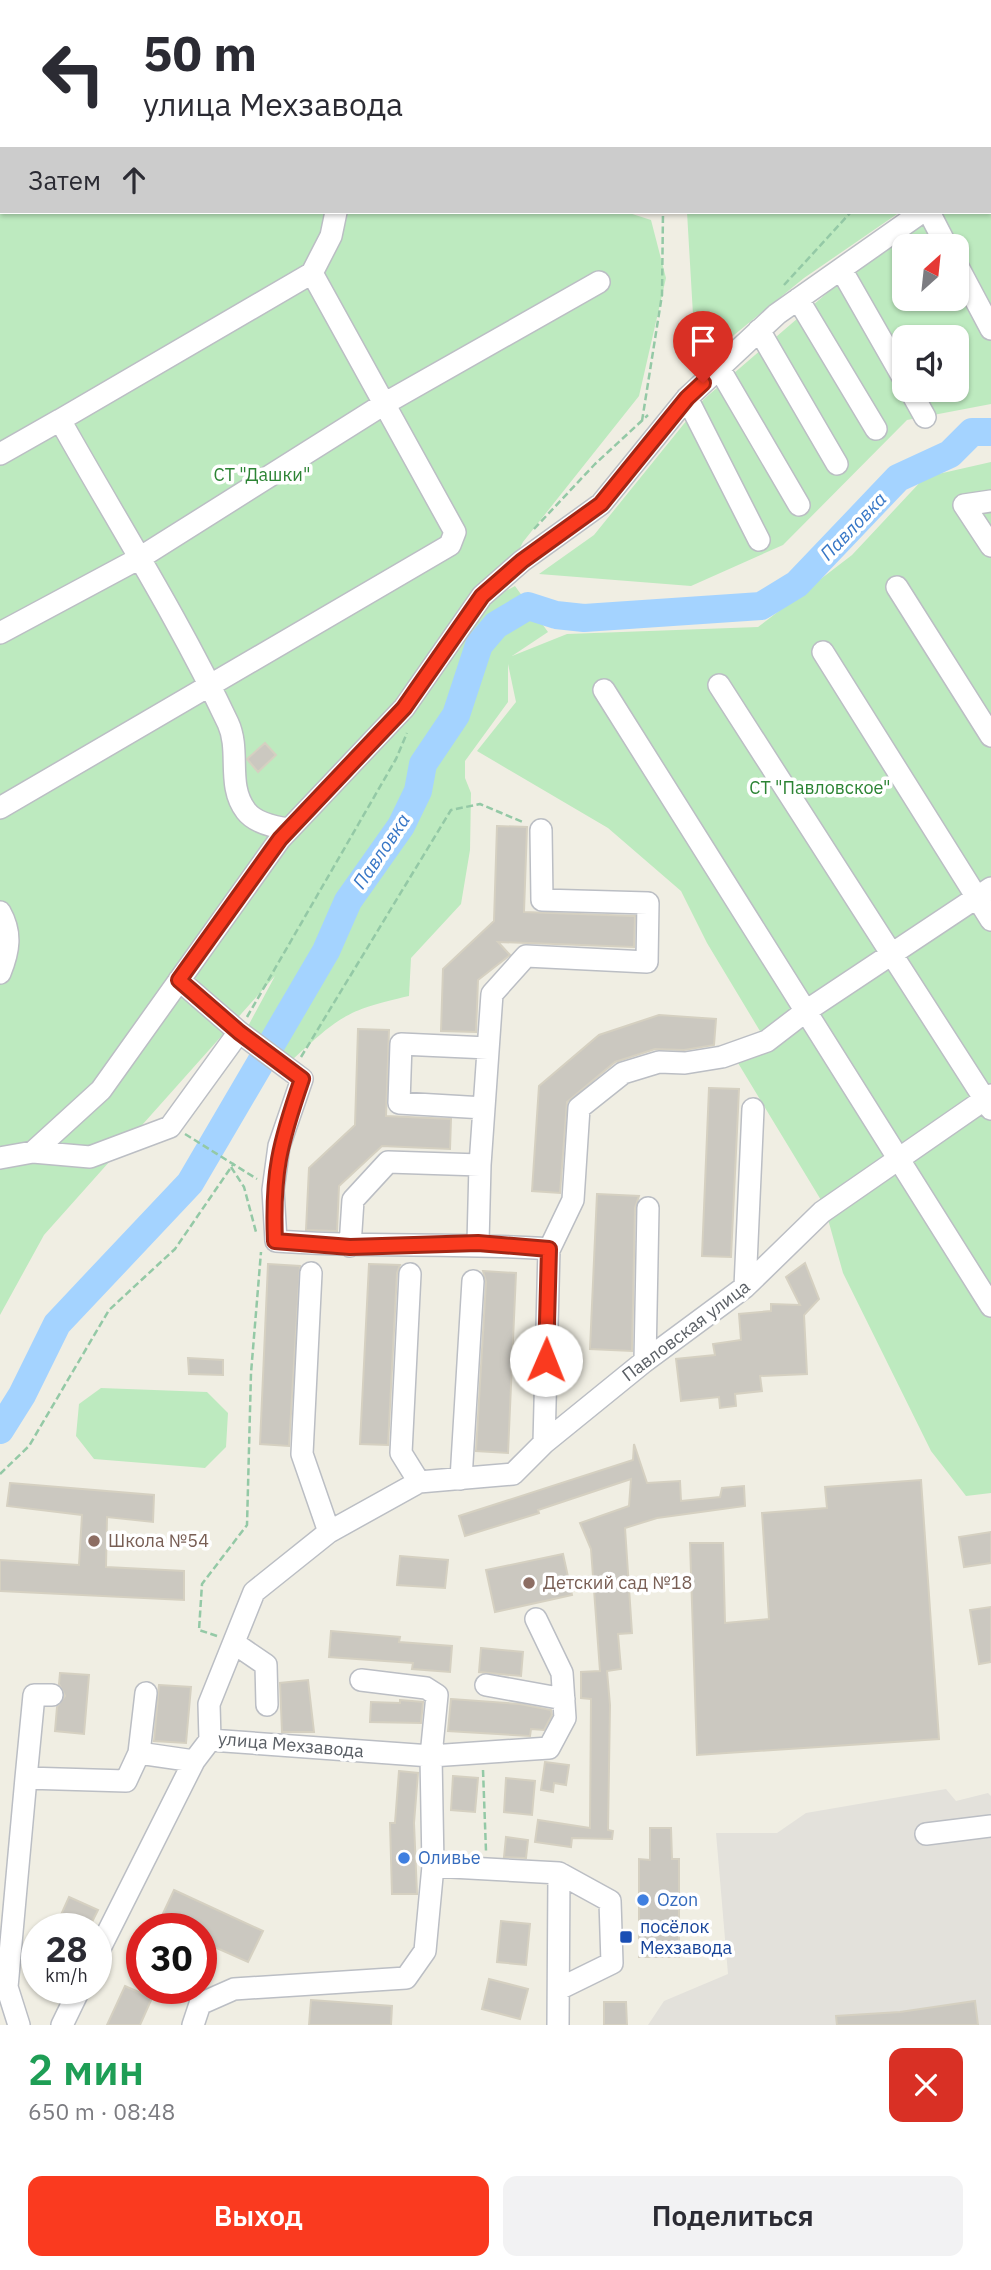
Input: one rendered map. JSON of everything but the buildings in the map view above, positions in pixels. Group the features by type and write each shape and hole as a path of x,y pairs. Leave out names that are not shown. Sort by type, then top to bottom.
{"street":[{"path":"0,454 312,273 331,236 336,214"},
{"path":"33,1152 101,1090 289,829 404,708 482,596 522,561 601,504 687,398 759,330 798,299 919,214"},
{"path":"930,214 940,234"},
{"path":"841,269 892,359"},
{"path":"0,808 450,545 455,531 312,273"},
{"path":"0,633 138,559 384,404 599,282"},
{"path":"970,289 991,328"},
{"path":"798,299 876,429"},
{"path":"759,330 836,464"},
{"path":"719,368 799,505"},
{"path":"687,398 759,540"},
{"path":"917,402 925,417"},
{"path":"60,420 211,686 233,735 235,785 239,800 248,813 260,822 289,829"},
{"path":"991,502 964,505 991,546"},
{"path":"897,587 991,736"},
{"path":"823,652 984,893 991,920"},
{"path":"719,685 989,1101"},
{"path":"604,690 991,1306"},
{"path":"478,1243 480,1165 492,994 526,956 647,962 648,903 542,900 541,830"},
{"path":"544,1443 549,1250 573,1200 579,1108 623,1073 659,1062 685,1063 733,1053 767,1041 806,1011 984,893"},
{"path":"0,973 6,957 9,928 1,915"},
{"path":"179,980 239,1032 302,1079 279,1146 273,1190 275,1241 350,1247 478,1243 549,1250"},
{"path":"0,1158 33,1152 90,1157 170,1127 239,1032"},
{"path":"484,1108 399,1103 401,1044 488,1048"},
{"name":"Павловская улица","path":"544,1443 645,1361 745,1287 822,1212 989,1101"},
{"path":"745,1287 753,1109"},
{"path":"350,1247 353,1200 388,1162 480,1165"},
{"path":"645,1361 648,1208"},
{"path":"311,1273 302,1454 330,1532"},
{"path":"410,1274 401,1453 419,1482"},
{"path":"461,1479 473,1281"},
{"name":"улица Мехзавода","path":"544,1443 513,1474 419,1482 330,1532 254,1592 209,1704 210,1740 430,1756 549,1748 565,1718 564,1699"},
{"path":"486,1685 564,1699 562,1673 536,1619"},
{"path":"234,1643 266,1665 267,1705"},
{"path":"193,2025 200,2004 233,1989 406,1978 425,1951 433,1867 430,1756 437,1695 426,1688 361,1680"},
{"path":"26,1779 126,1781 139,1753 146,1693"},
{"path":"21,2022 7,1987 26,1779 34,1695 52,1695"},
{"path":"112,1924 194,1761 210,1740"},
{"path":"139,1753 194,1761"},
{"path":"926,1834 991,1826"},
{"path":"433,1867 559,1873 610,1901 612,1963 559,1989"},
{"path":"558,2025 559,1873"},
{"path":"62,2025 72,2004"}],"path":[{"path":"642,421 662,295 663,214"},
{"path":"239,1032 396,759 411,723"},
{"path":"292,1069 451,810 480,804 541,830"},
{"path":"191,1136 273,1190"},
{"path":"233,1165 244,1187 257,1236"},
{"path":"0,1474 29,1446 109,1310 175,1249 233,1165"},
{"path":"234,1643 199,1630 202,1584 247,1525 251,1373 261,1248"},
{"path":"482,1752 487,1869"}],"shaded area":[{"path":"946,1789 956,1801 988,1793 991,1796 991,2025 648,2025 664,2001 728,1974 716,1833 777,1833 806,1813"}],"green space":[{"path":"0,214 632,214 651,220 666,278 639,396 523,542 494,597 515,586 548,632 512,656 567,634 758,627 852,555 925,477 991,462 991,1493 966,1496 931,1451 843,1273 824,1205 738,1063 766,1041 707,943 681,891 608,828 477,751 516,702 508,664 508,702 465,761 465,778 471,793 470,850 461,904 411,958 409,996 371,1006 344,1017 292,1060 247,1028 275,976 44,1235 0,1315"},
{"path":"687,214 897,214 804,278 696,366"},
{"path":"938,214 991,214 991,404 907,420 783,545 691,586 539,574 594,535 704,399 841,281 892,246 892,312 970,312 970,234 909,234"},
{"path":"101,1388 207,1392 228,1413 226,1447 205,1468 94,1459 76,1436 79,1404"}],"waterway":[{"name":"Павловка","path":"0,1430 22,1395 57,1324 190,1183 326,951 348,901 401,826 418,791 423,764 456,715 479,645 496,625 528,606 556,615 584,618 761,606 797,584 898,478 950,454 972,432 991,432"}],"place":[{"name":"Школа №54","path":"94,1541"},
{"name":"Детский сад №18","path":"529,1583"},
{"name":"Оливье","path":"404,1858"},
{"name":"Ozon","path":"643,1900"},
{"name":"посёлок Мехзавода","path":"626,1937"}],"route":[{"path":"546,1360 549,1249 478,1243 350,1247 275,1241 273,1190 279,1146 302,1079 239,1032 179,980 280,839 404,708 482,596 522,561 601,504 687,398 703,383"}],"park label":[{"name":"СТ \"Дашки\"","path":"262,475"},
{"name":"СТ \"Павловское\"","path":"820,788"}]}
